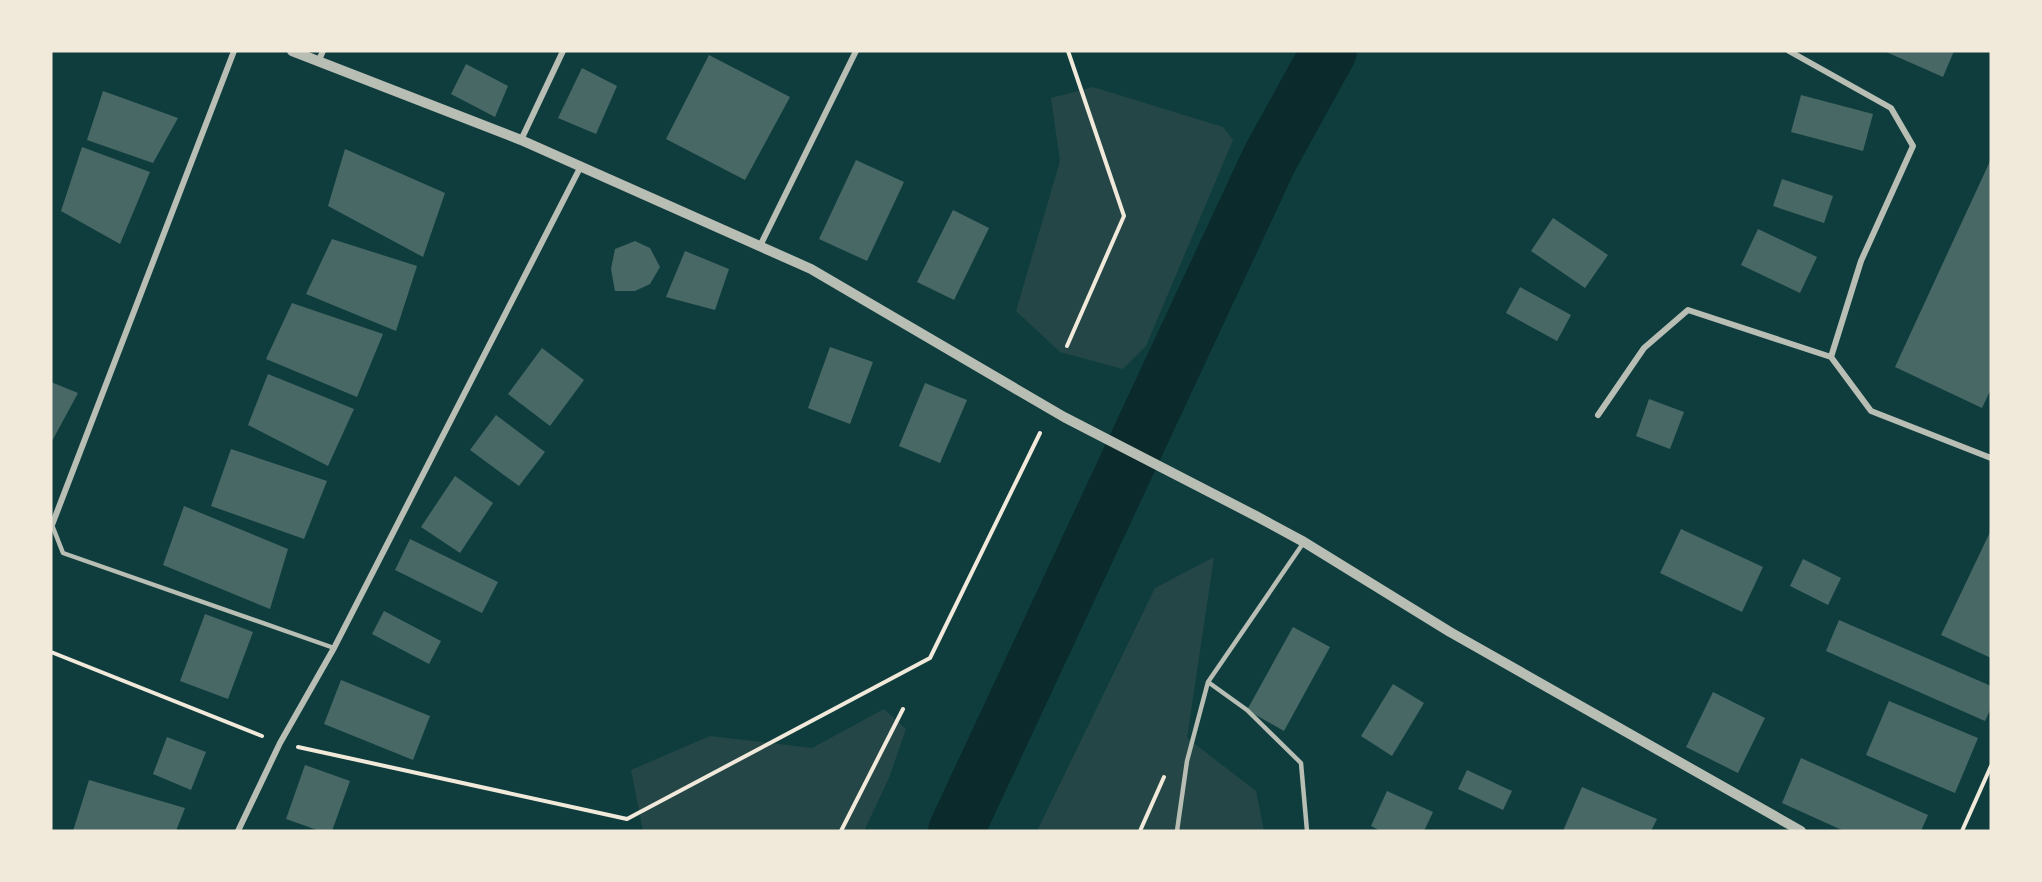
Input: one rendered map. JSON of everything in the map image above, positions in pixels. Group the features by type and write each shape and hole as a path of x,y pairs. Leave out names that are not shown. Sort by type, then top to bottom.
{"street":[{"path":"52,525 234,51"},
{"path":"292,51 581,165 811,269 1064,417 1304,542 1450,632 1801,831"},
{"path":"318,62 323,51"},
{"path":"521,140 563,51"},
{"path":"760,246 856,51"},
{"path":"1789,51 1891,108 1913,147 1861,261 1831,357"},
{"path":"238,831 280,743 334,648 581,165"},
{"path":"1598,415 1644,348 1688,310 1831,357 1871,411 1991,458"}],"lane":[{"path":"52,525 63,553 334,648"},
{"path":"1177,831 1186,761 1208,682 1304,542"},
{"path":"1208,682 1247,710 1301,763 1307,831"}],"path":[{"path":"1067,346 1125,216 1068,51"},
{"path":"51,652 280,743 627,819 930,658 1040,434"},
{"path":"841,831 903,709"},
{"path":"1962,831 1991,766"}],"shaded area":[{"path":"1093,87 1223,127 1233,140 1146,346 1123,369 1060,352 1016,311 1060,161 1051,98"},
{"path":"1214,557 1187,738 1256,791 1264,831 1037,831 1155,588"},
{"path":"884,709 906,729 889,778 864,831 643,831 631,770 710,736 812,748"}],"building":[{"path":"1884,51 1954,51 1943,77"},
{"path":"709,55 790,97 745,180 666,139"},
{"path":"466,64 508,86 495,117 451,94"},
{"path":"582,68 617,86 596,134 558,118"},
{"path":"103,91 178,118 153,163 87,140"},
{"path":"1801,95 1873,114 1863,151 1791,132"},
{"path":"82,147 150,172 120,244 61,211"},
{"path":"345,149 445,193 423,257 328,206"},
{"path":"1991,159 1991,389 1982,408 1895,367"},
{"path":"856,160 904,182 867,261 819,239"},
{"path":"1782,179 1833,196 1824,223 1773,206"},
{"path":"953,210 989,228 954,300 917,282"},
{"path":"1553,218 1608,255 1585,288 1531,251"},
{"path":"1758,229 1817,257 1800,293 1741,265"},
{"path":"332,239 417,266 396,331 306,294"},
{"path":"635,241 650,248 660,267 650,284 635,291 615,291 611,269 615,249"},
{"path":"685,251 729,269 715,310 666,297"},
{"path":"1520,287 1571,315 1557,341 1506,313"},
{"path":"292,303 383,334 357,397 266,359"},
{"path":"830,347 873,362 850,424 808,408"},
{"path":"542,348 584,380 550,426 508,394"},
{"path":"268,374 354,409 328,466 248,425"},
{"path":"51,382 78,393 51,443"},
{"path":"925,383 967,400 940,463 899,446"},
{"path":"1649,399 1684,412 1670,449 1636,436"},
{"path":"496,415 545,452 519,486 470,450"},
{"path":"231,449 327,481 304,539 211,506"},
{"path":"455,476 493,503 460,553 421,527"},
{"path":"184,506 288,549 270,609 163,565"},
{"path":"1681,529 1763,567 1742,612 1660,573"},
{"path":"1991,530 1991,658 1941,635"},
{"path":"410,539 498,582 482,613 395,570"},
{"path":"1803,559 1841,578 1828,605 1790,586"},
{"path":"384,611 441,641 429,664 372,634"},
{"path":"205,614 253,632 228,699 180,681"},
{"path":"1839,620 1991,686 1991,708 1985,721 1826,651"},
{"path":"1293,627 1330,647 1284,731 1247,710"},
{"path":"341,680 430,716 413,760 324,724"},
{"path":"1393,684 1424,703 1392,756 1361,736"},
{"path":"1713,692 1765,718 1738,773 1686,747"},
{"path":"1889,701 1978,738 1955,793 1866,755"},
{"path":"167,737 206,752 191,790 153,774"},
{"path":"1801,758 1928,815 1921,831 1844,831 1782,803"},
{"path":"305,765 350,781 332,831 320,831 286,819"},
{"path":"1467,770 1512,791 1503,810 1458,789"},
{"path":"89,780 185,808 176,831 73,831"},
{"path":"1582,787 1657,819 1651,831 1563,831"},
{"path":"1387,791 1433,812 1424,831 1381,831 1371,826"}],"waterway":[{"path":"956,831 1270,158 1329,51"}]}
